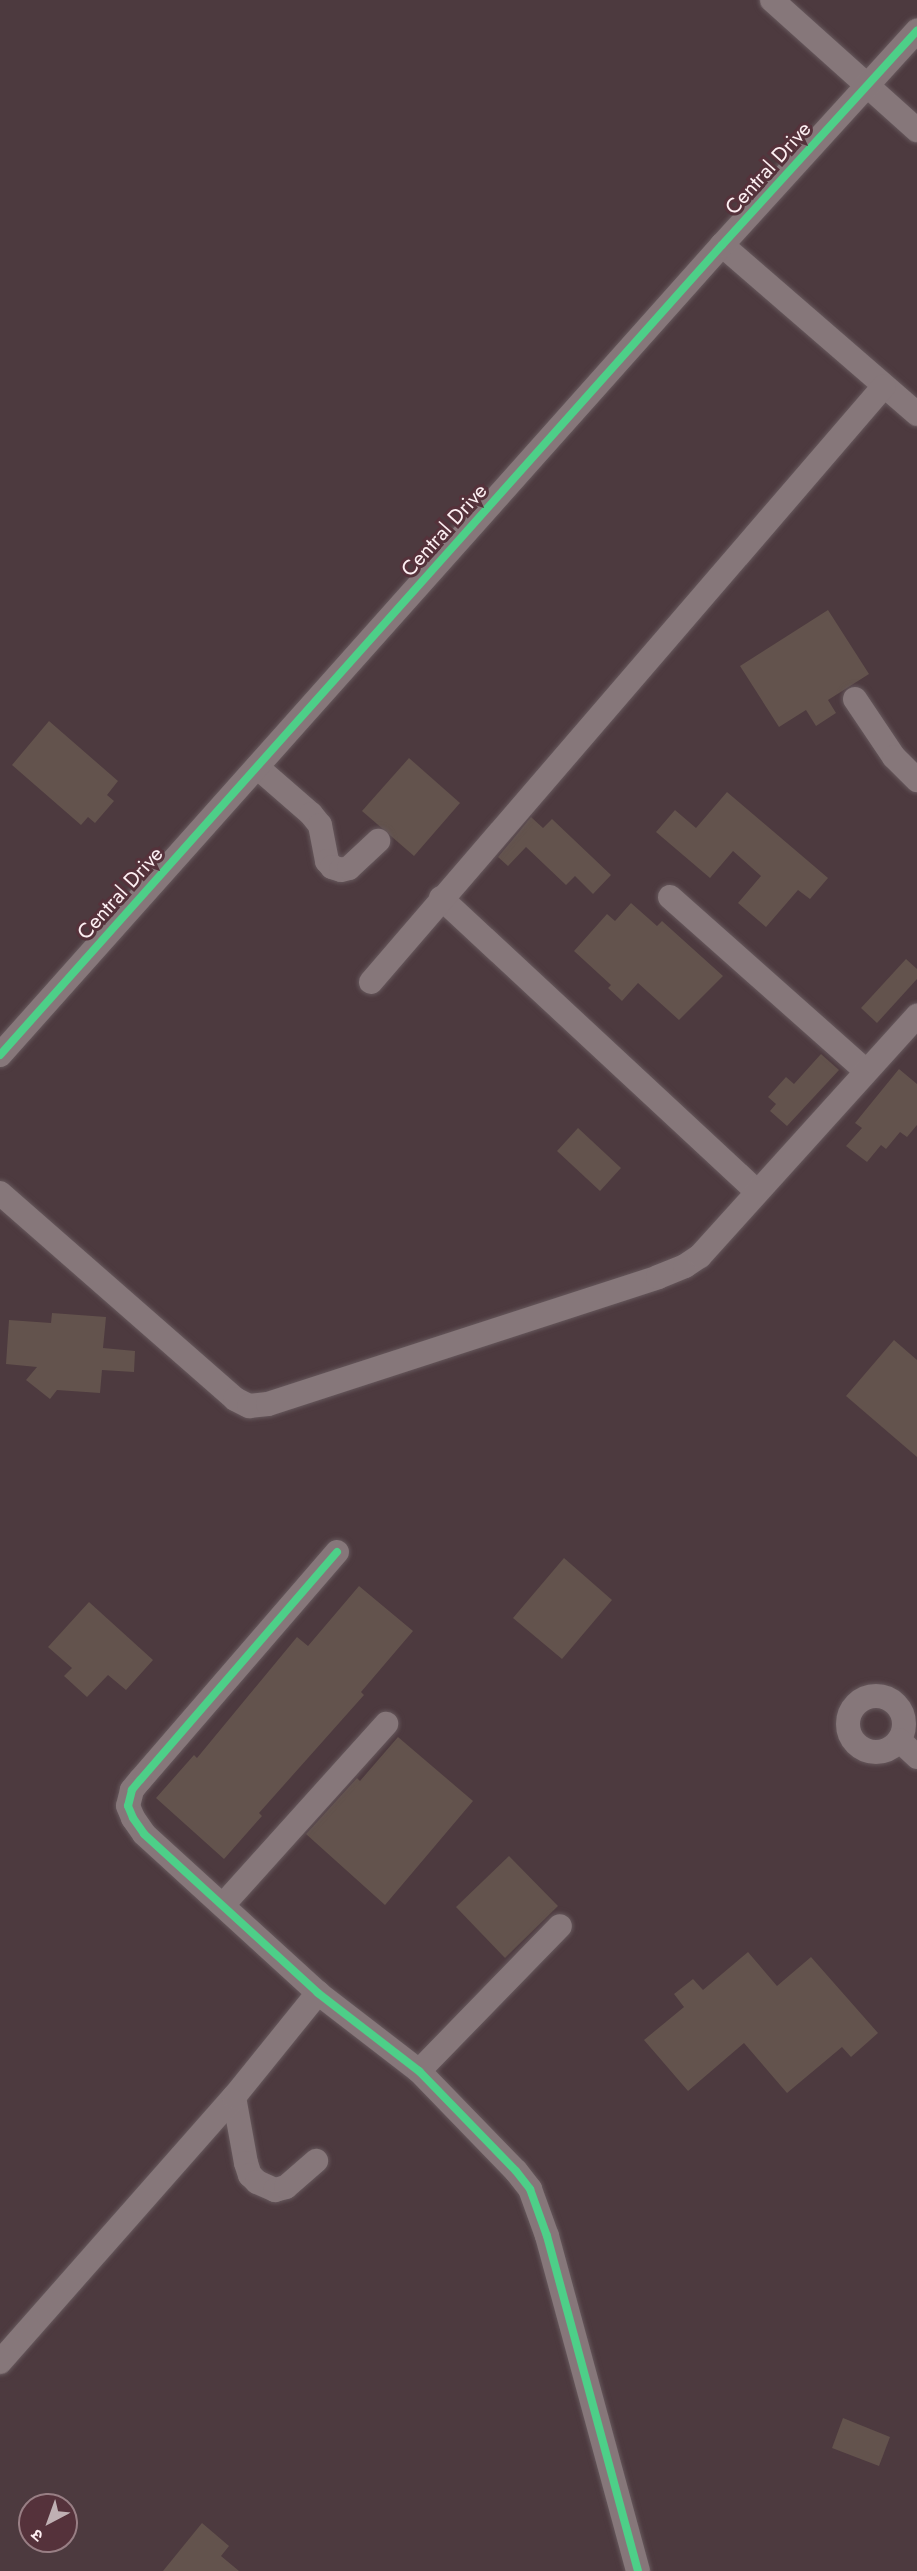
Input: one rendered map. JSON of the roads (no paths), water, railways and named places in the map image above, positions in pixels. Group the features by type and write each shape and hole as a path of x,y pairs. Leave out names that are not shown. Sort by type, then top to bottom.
{"street":[{"path":"771,0 917,130"},
{"name":"Central Drive","path":"0,1055 722,245 917,31"},
{"path":"722,245 917,414"},
{"path":"371,982 884,386"},
{"path":"855,699 894,757 917,780"},
{"path":"257,767 311,814 320,825 327,861 332,867 341,870 349,868 378,841"},
{"path":"670,897 866,1071"},
{"path":"441,898 756,1191"},
{"path":"0,1193 222,1389 249,1406 268,1404 685,1266 700,1256 756,1191 917,1016"},
{"path":"337,1552 140,1780 129,1799 133,1818 144,1834 318,1993 419,2071 516,2171 530,2189 537,2206 638,2571"},
{"path":"223,1905 386,1724"},
{"path":"899,1740 917,1757"},
{"path":"419,2071 560,1926"},
{"path":"0,2362 234,2097 318,1993"},
{"path":"234,2097 246,2163 250,2175 257,2182 275,2190 286,2187 316,2161"}]}
